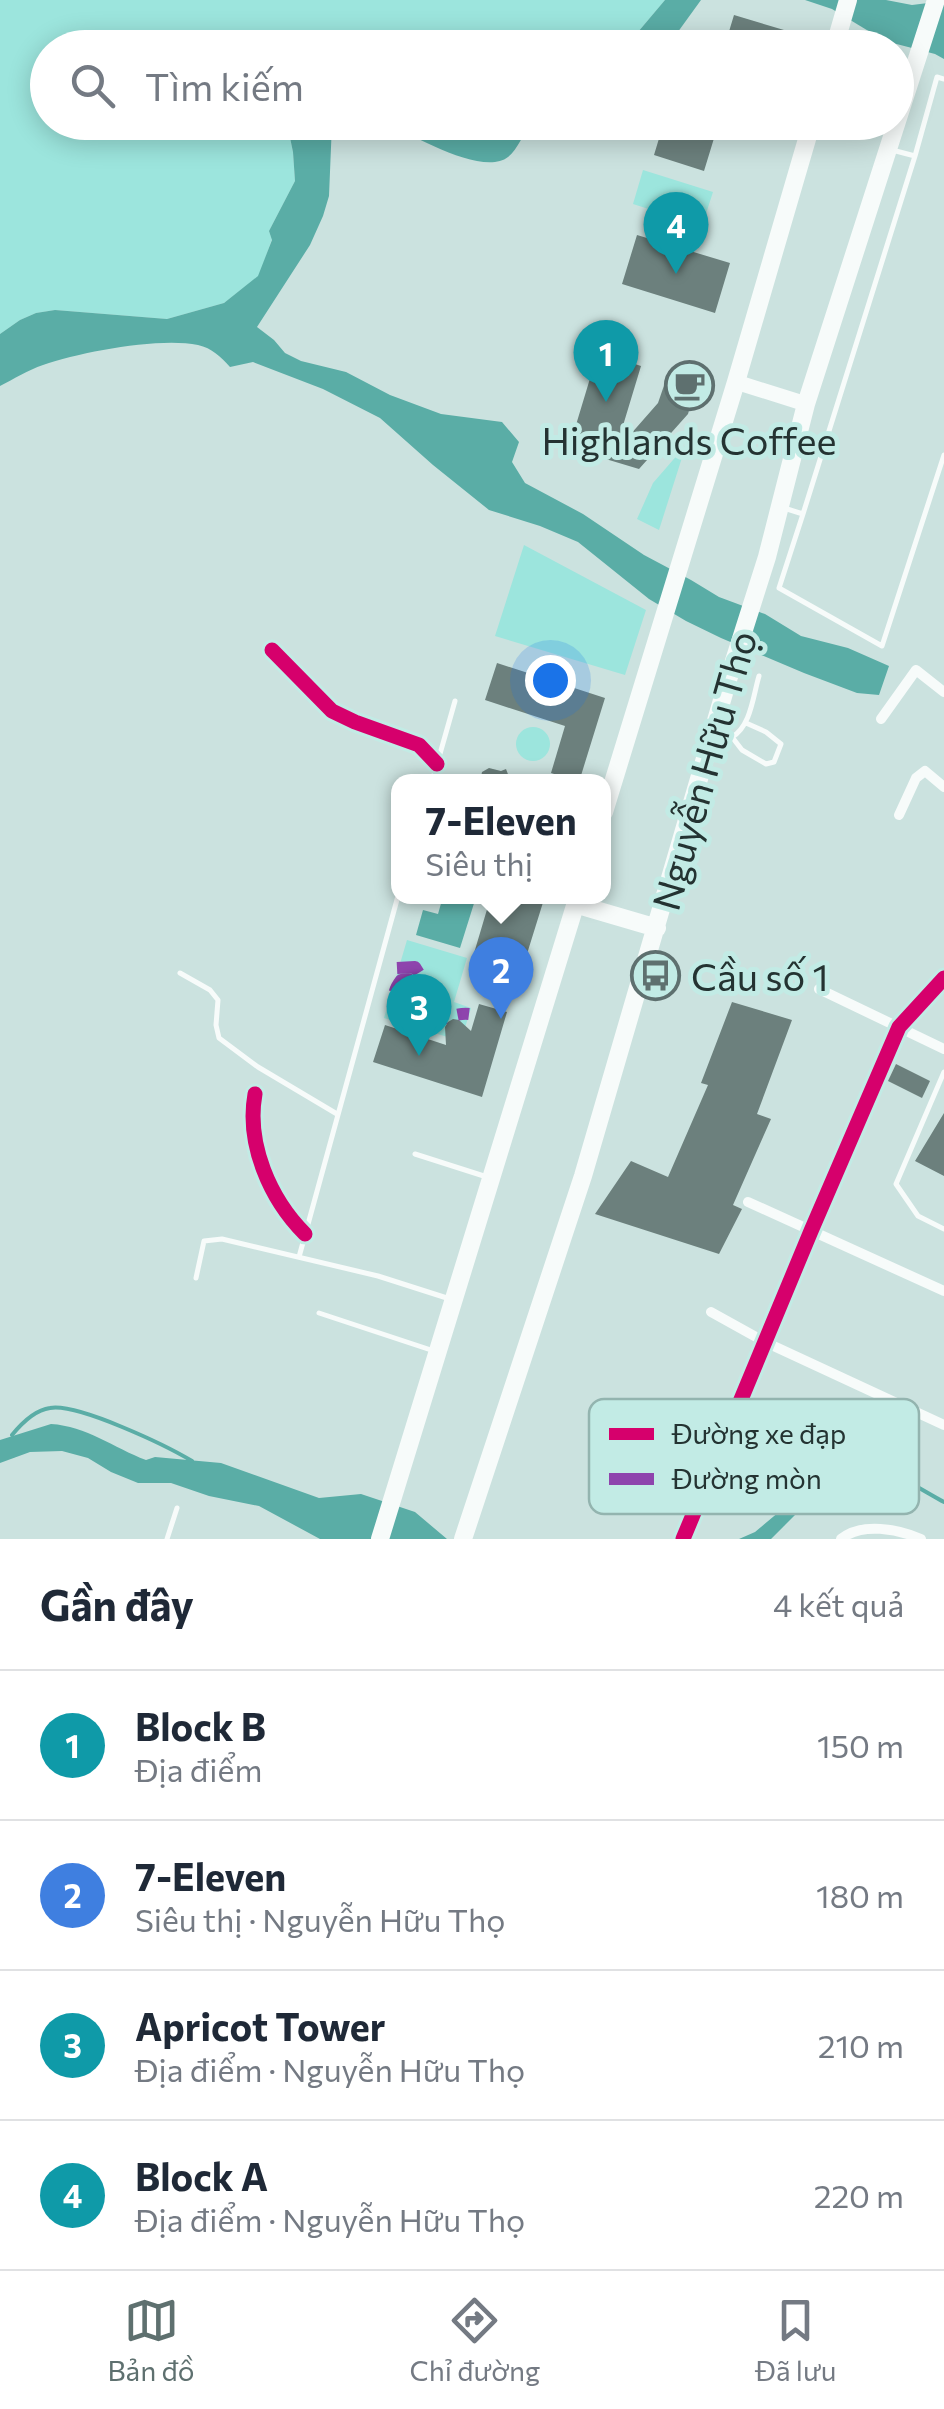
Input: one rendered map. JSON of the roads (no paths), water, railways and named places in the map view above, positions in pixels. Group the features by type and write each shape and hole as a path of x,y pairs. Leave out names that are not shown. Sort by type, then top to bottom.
{"main road":[{"path":"839,30 848,0"},
{"name":"Nguyễn Hữu Thọ","path":"914,72 936,0"},
{"path":"611,789 807,140"},
{"name":"Nguyễn Hữu Thọ","path":"462,1539 582,1176 727,683 768,557 806,404 893,140"},
{"path":"736,382 806,404"},
{"path":"380,1539 575,904"},
{"path":"588,904 657,928"}],"street":[{"path":"272,650 332,711 419,744 438,764"},
{"path":"880,719 916,670 944,692"},
{"path":"898,815 916,778 925,771 944,787"},
{"path":"741,1399 899,1027 944,978"},
{"path":"819,989 944,1049"},
{"path":"255,1094 252,1109 258,1156 280,1200 305,1234"},
{"path":"748,1202 944,1291"},
{"path":"711,1312 765,1342 888,1399"},
{"path":"919,1413 944,1425"},
{"path":"684,1538 694,1514"},
{"path":"842,1539 849,1533 882,1528 921,1539"}],"lane":[{"path":"944,79 937,77 780,588 882,646 944,455"},
{"path":"890,149 915,156"},
{"path":"781,507 803,514"},
{"path":"732,737 746,723 758,676"},
{"path":"435,774 454,702"},
{"path":"714,731 732,737 753,758 766,764 774,762 781,744 746,723"},
{"path":"298,1257 396,904"},
{"path":"180,972 210,990 218,1000 219,1038 258,1067 337,1114"},
{"path":"944,1072 896,1184 918,1216 944,1230"},
{"path":"415,1154 490,1178"},
{"path":"196,1278 202,1244 207,1240 236,1242 378,1276 453,1300"},
{"path":"319,1314 437,1352"},
{"path":"166,1539 177,1508"}],"waterway":[{"path":"12,1435 39,1412 63,1408 122,1427 192,1461"},
{"path":"919,1488 944,1502"}],"place":[{"name":"Block A","path":"676,274"},
{"name":"Highlands Coffee","path":"689,385"},
{"name":"Block B","path":"606,402"},
{"name":"Cầu số 1","path":"656,975"},
{"name":"7-Eleven","path":"501,1019"},
{"name":"Apricot Tower","path":"419,1056"}]}
